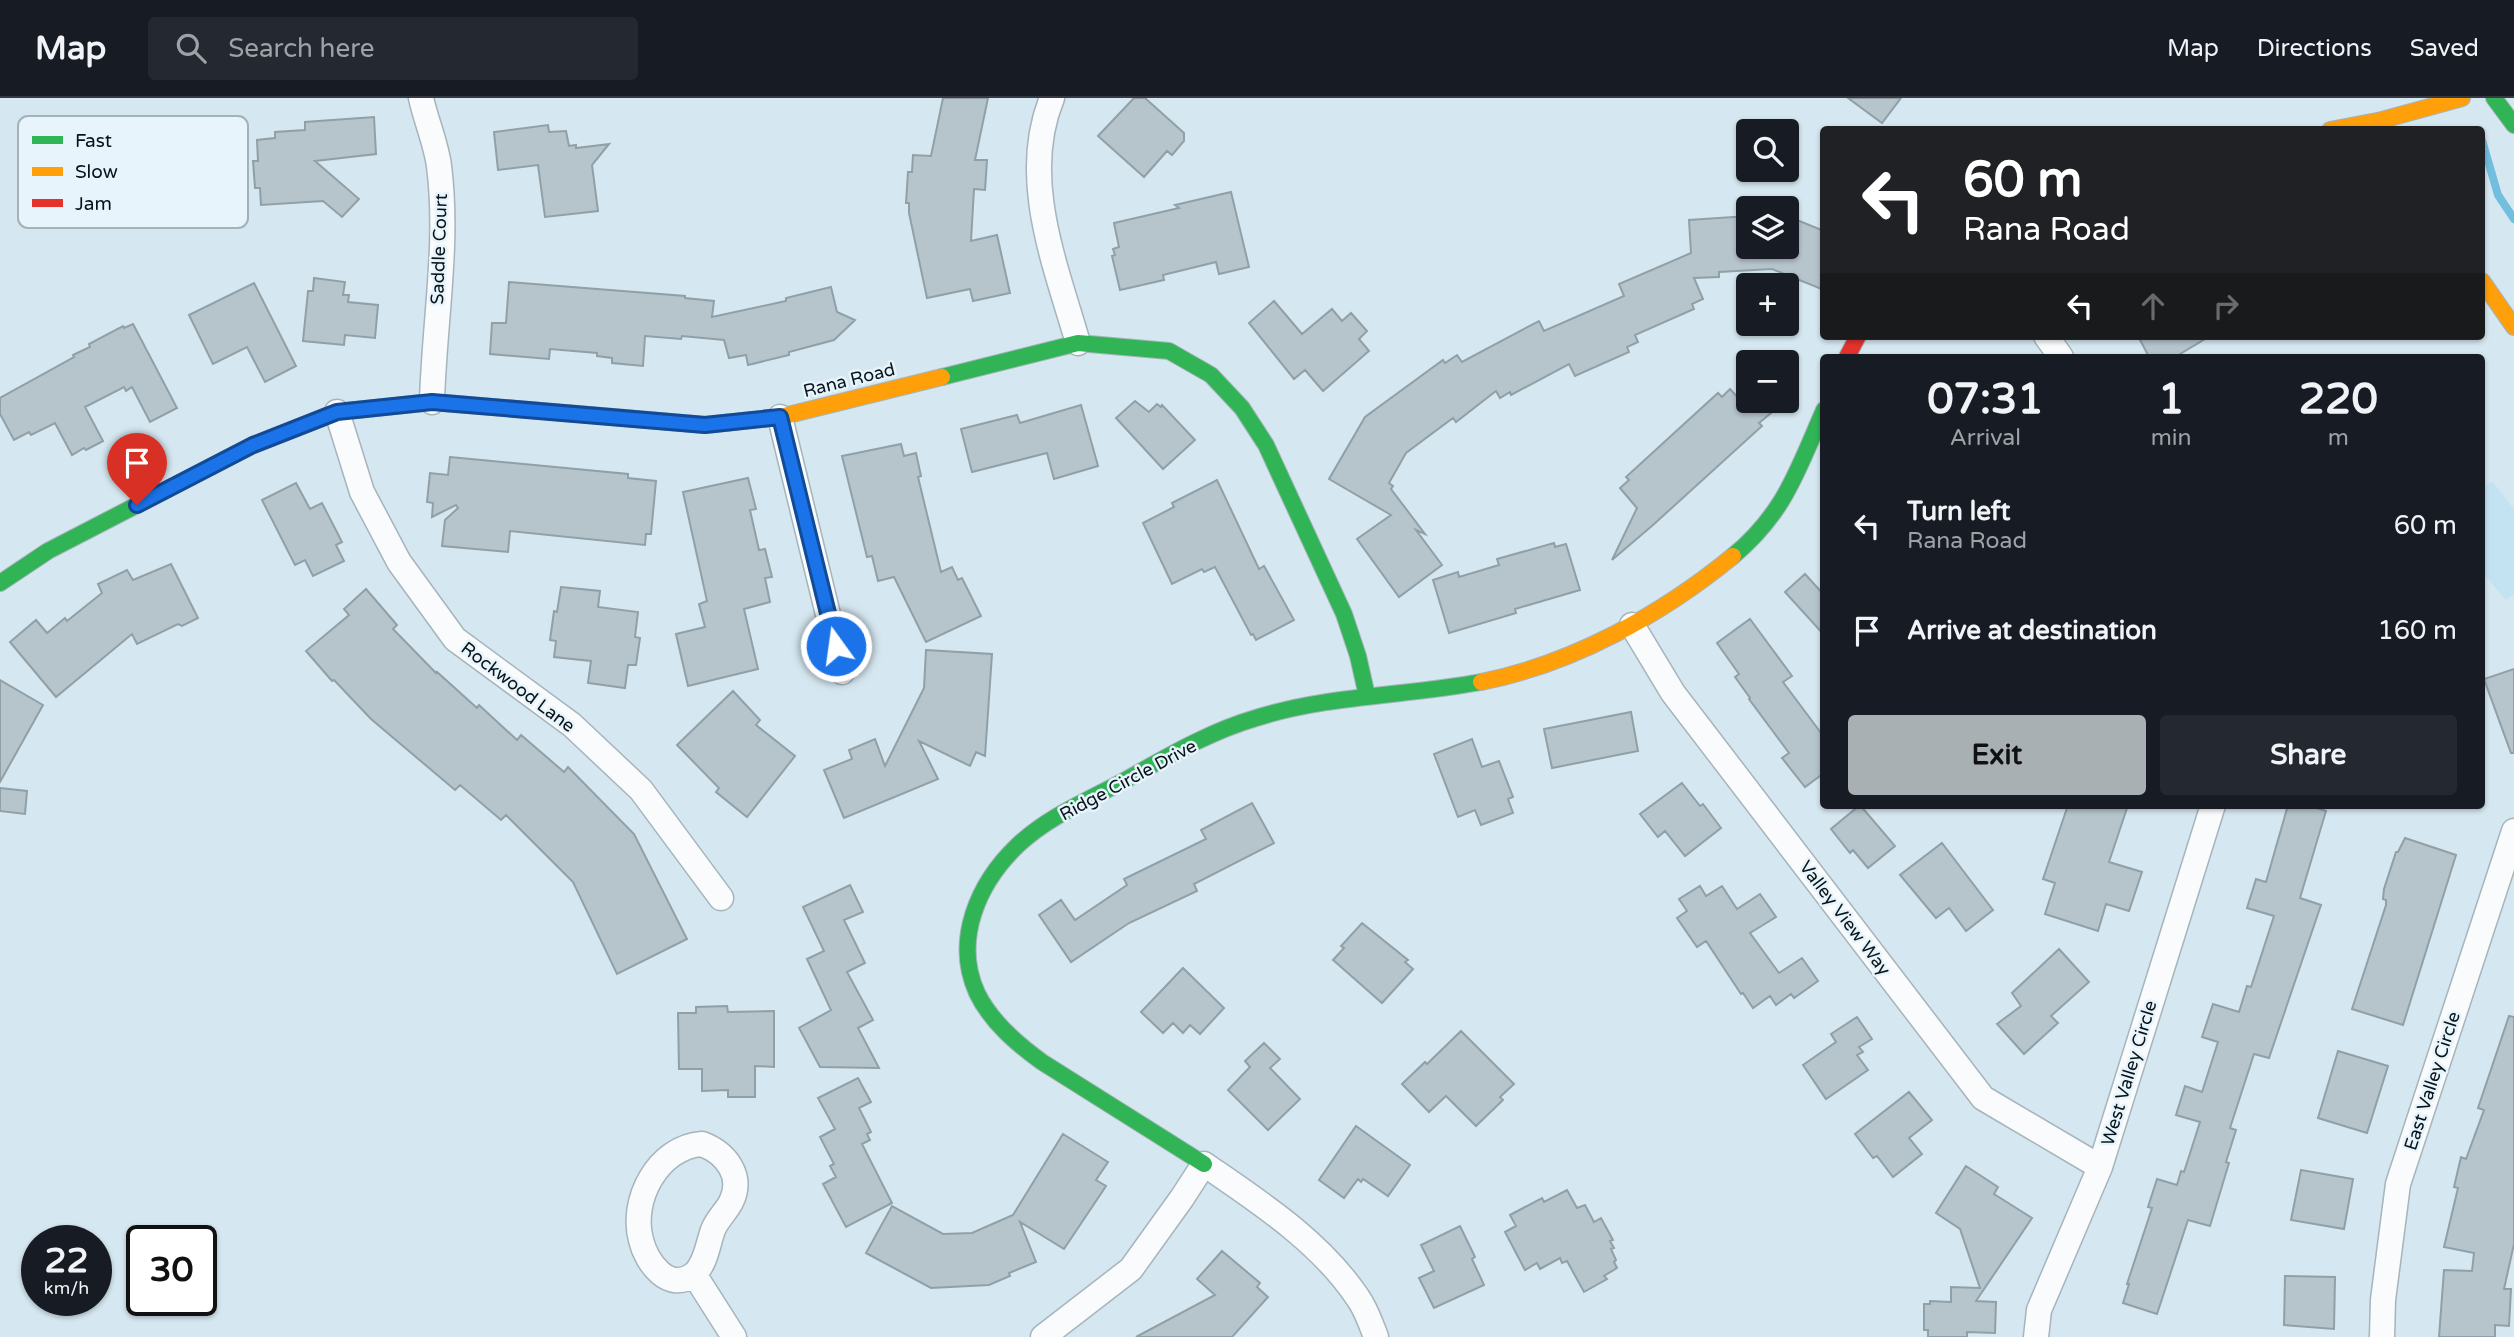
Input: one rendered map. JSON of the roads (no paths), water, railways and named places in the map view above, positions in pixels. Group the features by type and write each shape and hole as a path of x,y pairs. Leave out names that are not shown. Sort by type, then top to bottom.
{"street":[{"name":"Saddle Court","path":"421,98 439,163 442,196 442,256 432,402"},
{"path":"1052,98 1040,136 1040,188 1048,238 1078,343"},
{"path":"2351,126 2382,120 2413,104 2462,98"},
{"path":"2494,98 2514,125"},
{"path":"2413,104 2417,126"},
{"path":"2485,285 2514,327"},
{"name":"Rana Road","path":"0,583 48,551 253,445 337,412 432,402 705,425 780,417 1078,343 1169,351 1211,375 1242,408 1266,445 1344,614 1359,656 1367,696"},
{"name":"Rockwood Lane","path":"337,412 362,492 399,562 455,639 572,725 641,790 721,898"},
{"path":"780,417 842,672"},
{"name":"Ridge Circle Drive","path":"1376,1337 1359,1299 1325,1258 1268,1207 1044,1064 1018,1045 992,1017 974,986 968,966 966,942 975,904 997,867 1042,826 1166,757 1254,719 1308,705 1436,690 1503,677 1539,666 1632,625 1710,575 1741,551 1768,523 1790,488 1820,420"},
{"name":"Valley View Way","path":"1632,625 1673,693 1983,1098 2100,1167"},
{"name":"West Valley Circle","path":"2036,1337 2039,1310 2100,1167 2212,809"},
{"name":"East Valley Circle","path":"2382,1337 2383,1300 2398,1184 2514,831"},
{"path":"702,1144 723,1157 733,1170 735,1186 731,1202 714,1227 702,1261 694,1274 673,1279 659,1273 643,1250 638,1223 643,1195 660,1165 683,1147 702,1144"},
{"path":"1043,1337 1131,1269 1204,1164"},
{"path":"694,1274 734,1337"}],"waterway":[{"path":"2485,150 2498,195 2514,219"}]}
